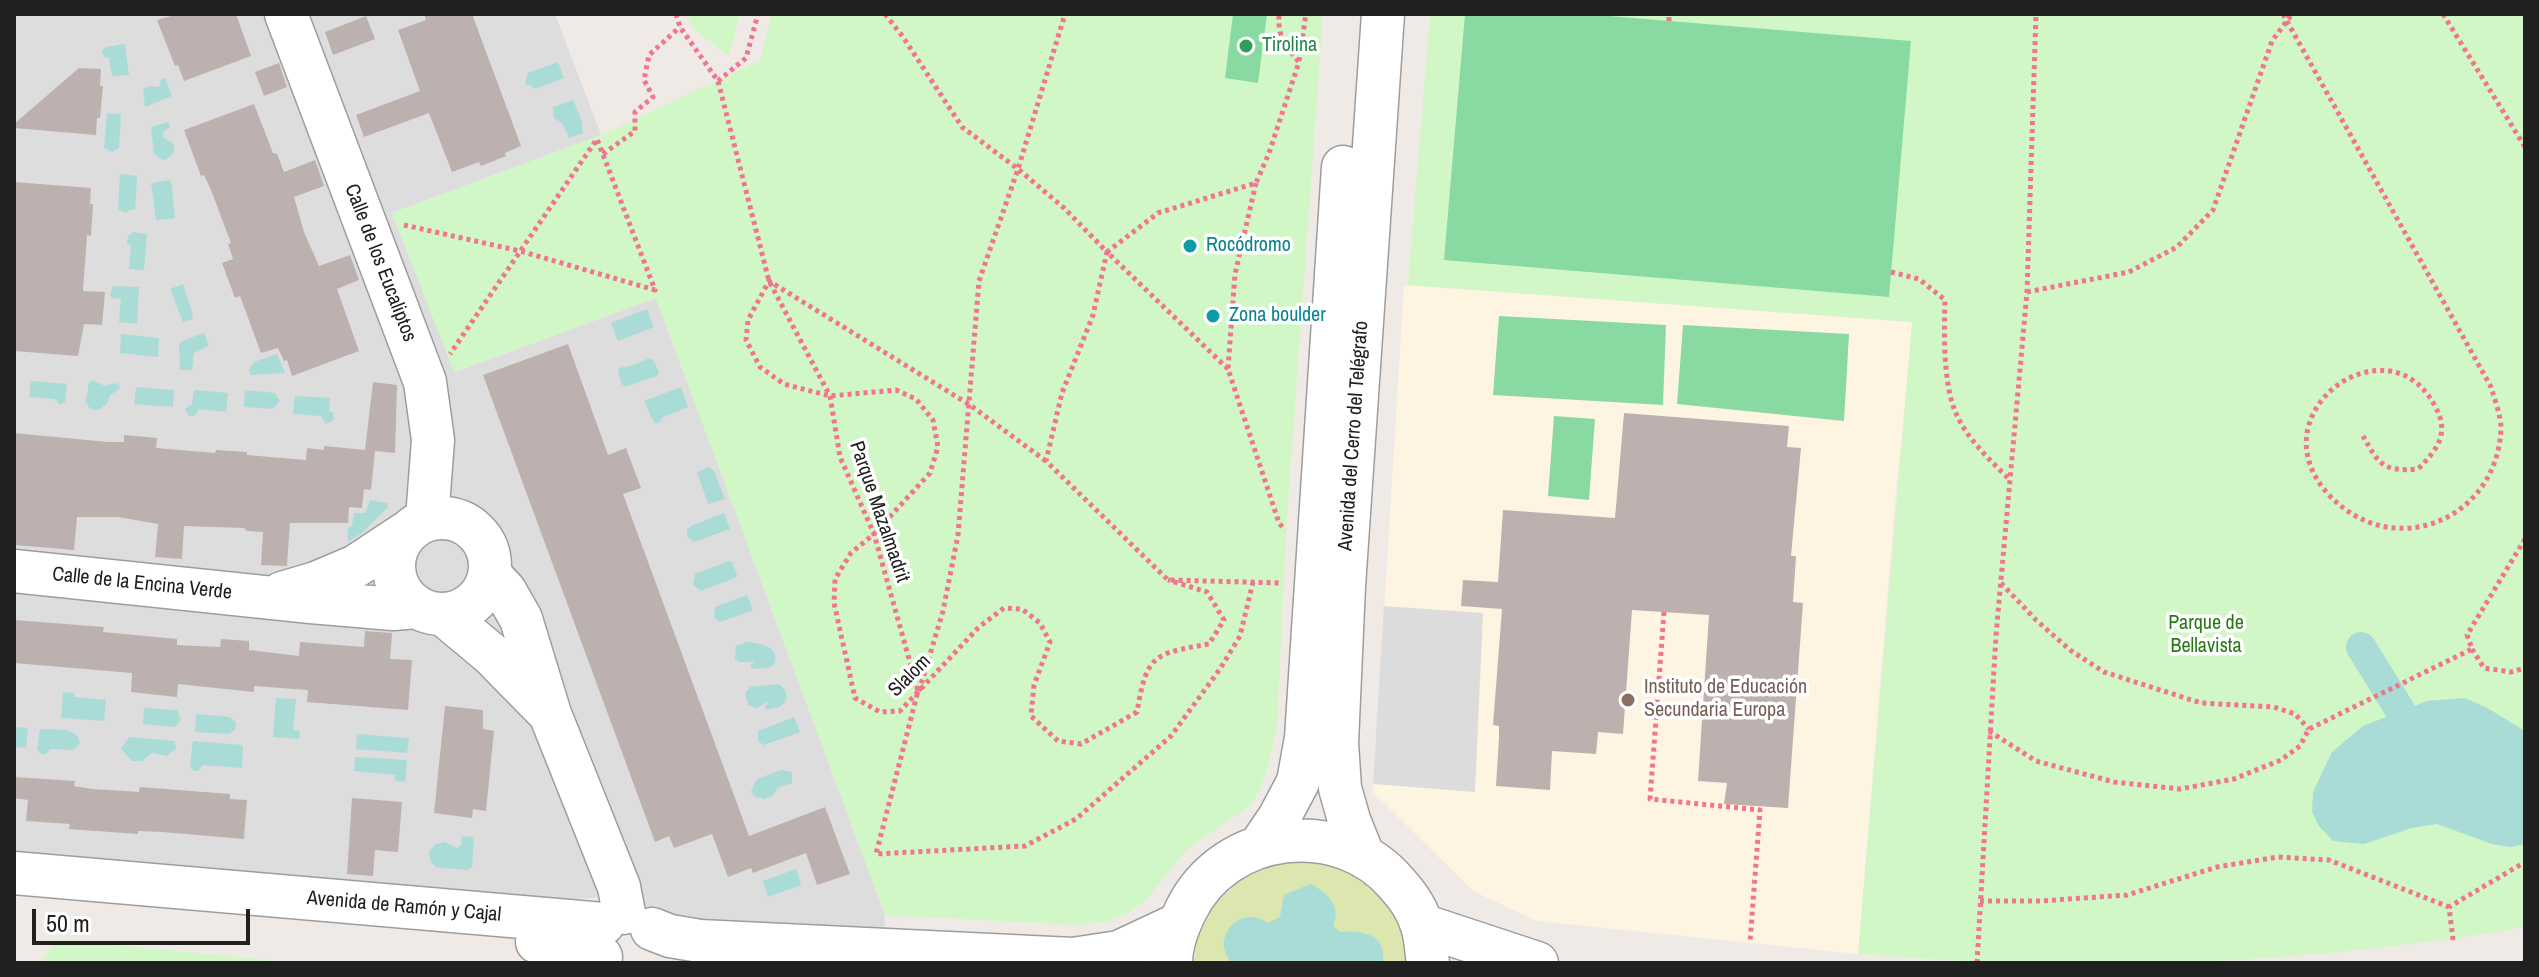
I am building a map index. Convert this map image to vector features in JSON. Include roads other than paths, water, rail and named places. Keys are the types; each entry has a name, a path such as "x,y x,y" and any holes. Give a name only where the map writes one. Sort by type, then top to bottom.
{"street":[{"name":"Calle de los Eucaliptos","path":"286,14 425,382 433,440 417,526"},
{"name":"Avenida del Cerro del Telégrafo","path":"1260,846 1298,782 1306,738 1353,14"},
{"name":"Avenida del Cerro del Telégrafo","path":"1363,855 1340,788 1337,743 1345,570 1383,14"},
{"path":"430,611 465,609 481,595 490,575 490,558 485,542 475,529 460,520 444,517 417,526 397,548 394,564 396,581 404,596 491,654 550,714"},
{"name":"Calle de la Encina Verde","path":"269,596 316,583 356,566 417,526"},
{"name":"Calle de la Encina Verde","path":"14,571 430,611"},
{"path":"490,575 505,591 521,619 550,714 619,887 626,945"},
{"path":"1175,944 1192,898 1210,876 1233,858 1260,846 1296,839 1330,843 1363,855 1389,874 1408,898 1425,944 1537,963"},
{"name":"Avenida de Ramón y Cajal","path":"14,873 626,945 669,959 740,963"},
{"name":"Avenida de Ramón y Cajal","path":"14,897 584,949 670,936 700,941 1073,959 1175,944"}],"water":[{"path":"125,44 129,75 112,76 109,58 104,57 102,51 106,47"},
{"path":"558,62 564,78 534,89 525,84 528,73"},
{"path":"165,78 172,96 145,107 143,89 159,87 161,79"},
{"path":"573,100 583,133 569,138 562,123 554,118 553,107"},
{"path":"107,113 121,114 119,148 112,152 104,148"},
{"path":"168,122 170,127 163,132 163,137 174,144 174,152 162,160 154,154 151,127"},
{"path":"120,174 137,176 135,210 126,213 118,209"},
{"path":"171,180 175,218 156,220 151,183"},
{"path":"132,232 147,234 144,270 129,269 131,245 127,244 128,235"},
{"path":"183,284 193,315 192,319 183,322 170,289"},
{"path":"113,286 139,287 137,324 119,322 121,299 110,295"},
{"path":"647,309 654,327 618,341 611,323"},
{"path":"204,333 209,346 194,353 192,370 180,370 179,345"},
{"path":"121,334 159,338 158,357 120,353"},
{"path":"277,354 285,373 251,375 249,370 254,362"},
{"path":"649,358 654,361 659,373 657,376 622,385 619,368"},
{"path":"92,380 105,386 115,383 120,386 110,395 107,404 98,410 90,409 85,400 88,384"},
{"path":"31,381 67,384 65,402 60,405 55,399 29,397"},
{"path":"136,387 174,390 173,407 134,404"},
{"path":"681,387 688,407 654,423 644,401"},
{"path":"194,390 228,393 226,412 198,409 195,416 189,416 185,409 192,404"},
{"path":"245,390 275,393 280,401 273,409 244,407"},
{"path":"295,396 330,398 329,411 333,413 334,420 326,424 321,416 293,414"},
{"path":"709,467 714,471 725,499 708,504 697,472"},
{"path":"370,500 387,503 388,507 362,533 348,542 348,528 352,526 354,513 365,513"},
{"path":"724,513 730,529 694,542 687,537 691,526"},
{"path":"729,561 737,575 735,578 701,591 693,585 695,574"},
{"path":"747,595 753,610 720,622 714,618 715,607"},
{"path":"747,642 771,649 776,656 774,665 752,669 750,665 755,662 735,659 736,646"},
{"path":"778,684 787,695 779,707 768,710 764,706 768,702 756,708 748,705 745,693 750,687"},
{"path":"63,692 74,693 74,697 106,700 104,721 61,718"},
{"path":"276,698 296,699 293,730 300,731 299,739 273,737"},
{"path":"2465,698 2525,731 2525,844 2511,847 2492,844 2437,824 2412,828 2364,844 2333,841 2319,826 2312,812 2313,792 2332,752 2363,726 2427,701"},
{"path":"144,708 177,710 181,720 175,727 143,724"},
{"path":"196,714 230,717 236,723 235,730 229,734 195,732"},
{"path":"794,717 800,732 764,745 758,741 758,731"},
{"path":"14,727 28,728 26,748 14,747"},
{"path":"40,729 70,731 80,743 74,750 50,749 46,754 41,754 37,749"},
{"path":"357,734 409,738 407,753 356,749"},
{"path":"129,737 174,741 176,748 167,756 152,753 142,761 132,761 121,749"},
{"path":"193,741 243,745 242,768 203,765 198,771 193,771 190,765"},
{"path":"355,757 407,760 405,782 395,781 395,775 354,771"},
{"path":"781,770 792,772 792,783 778,788 772,796 764,799 754,796 751,791 757,779"},
{"path":"462,836 474,837 472,867 467,870 436,867 431,862 429,853 434,845 444,842 457,848 461,845"},
{"path":"796,869 801,885 768,897 763,881"},
{"path":"1310,884 1332,901 1336,913 1333,926 1340,932 1364,933 1377,940 1383,953 1383,963 1232,963 1224,943 1231,926 1247,917 1268,923 1280,917 1284,895"}],"waterway":[{"path":"2361,647 2400,710"}],"place":[{"name":"Tirolina","path":"1246,46"},
{"name":"Rocódromo","path":"1190,246"},
{"name":"Zona boulder","path":"1213,316"},
{"name":"Instituto de Educación Secundaria Europa","path":"1628,700"}],"park label":[{"name":"Parque de Bellavista","path":"2206,636"}]}
